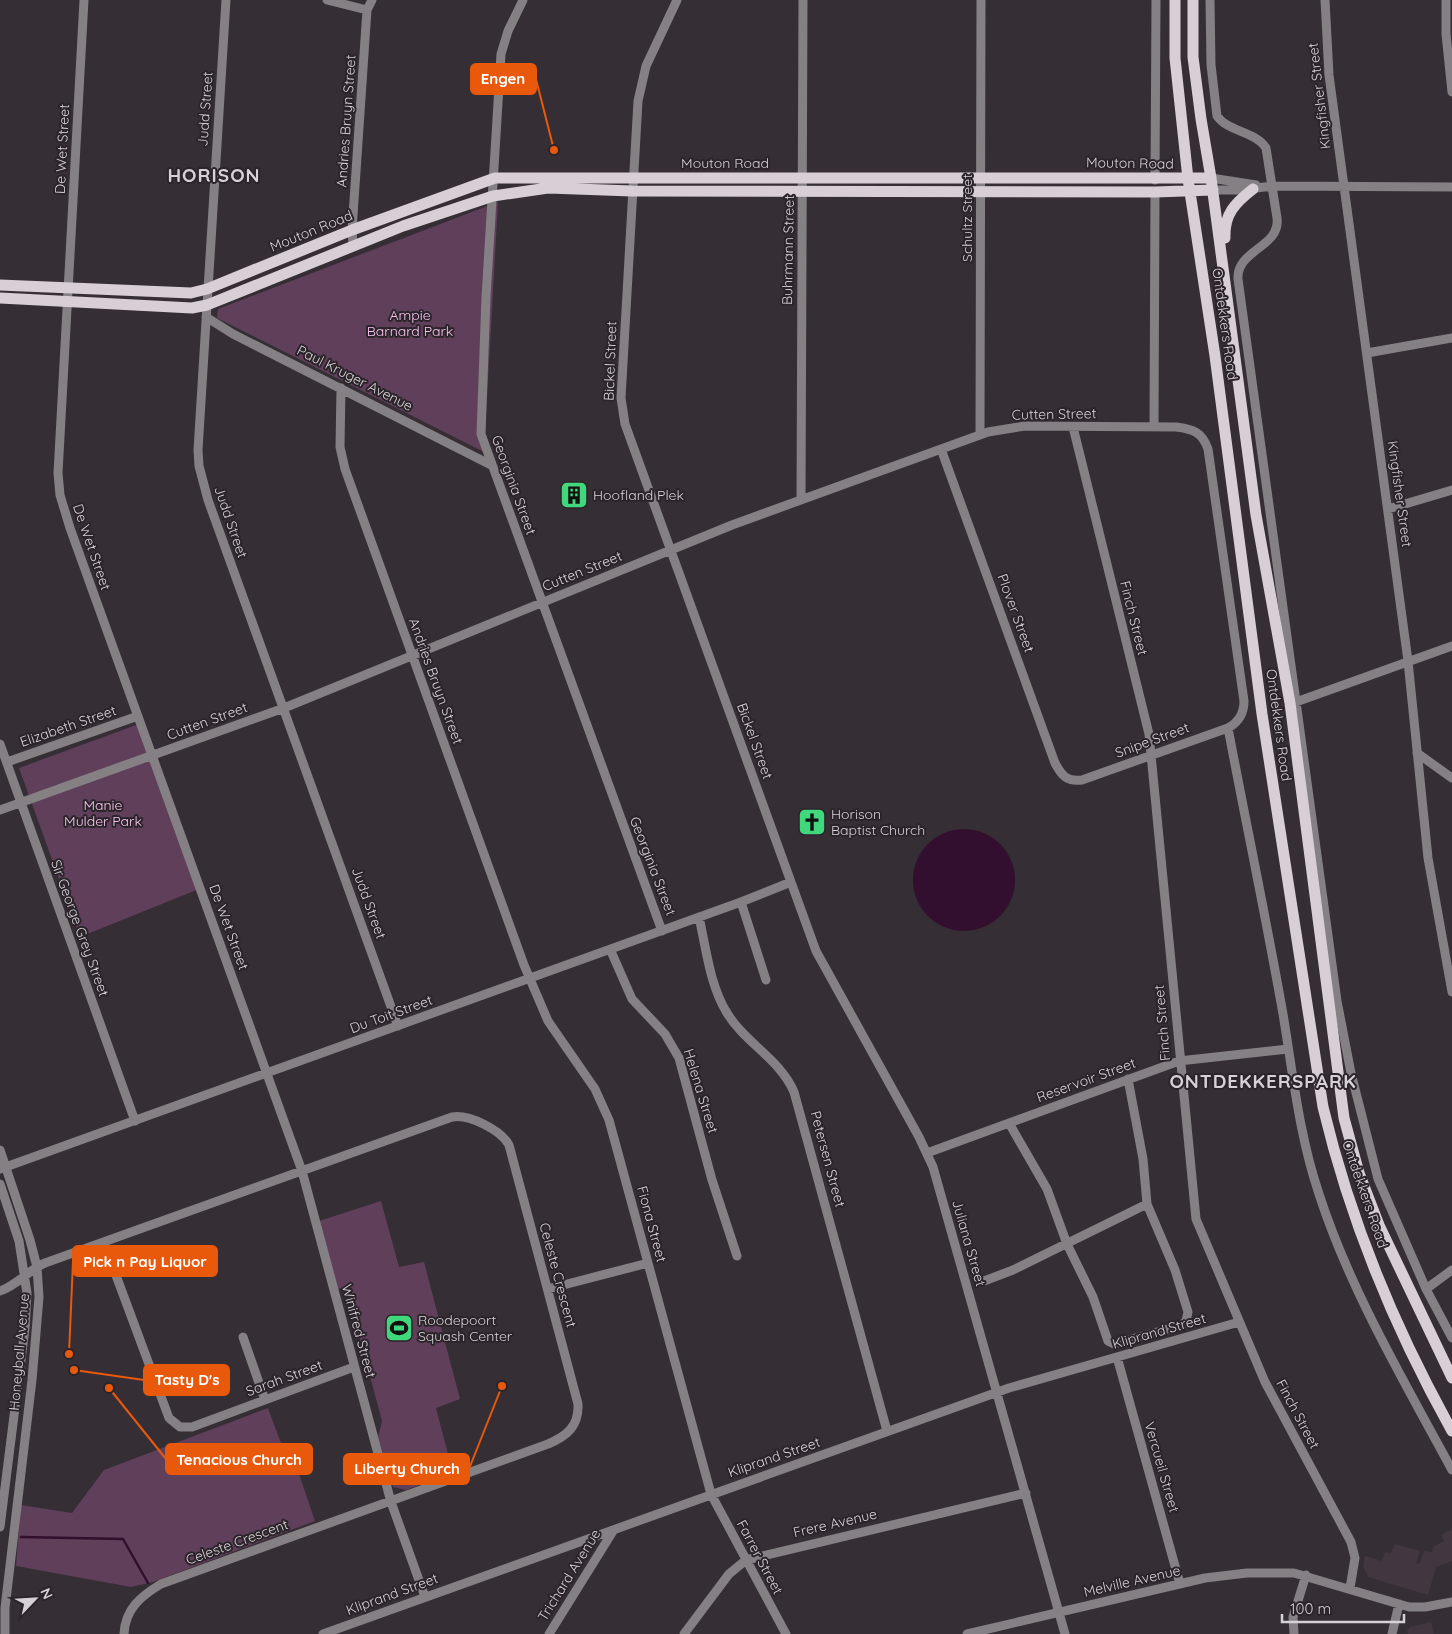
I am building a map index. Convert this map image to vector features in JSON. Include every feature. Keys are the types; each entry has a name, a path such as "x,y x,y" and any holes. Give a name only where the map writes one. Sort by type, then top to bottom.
{"main road":[{"name":"Ontdekkers Road","path":"1176,0 1175,58 1188,179 1215,356 1262,714 1323,1106 1337,1167 1358,1226 1418,1368 1452,1431"},
{"name":"Ontdekkers Road","path":"1193,0 1193,57 1212,184 1256,515 1290,703 1344,1118 1359,1173 1379,1224 1452,1378"},
{"name":"Mouton Road","path":"207,289 352,230 495,178 981,179 1082,177 1155,180 1188,179 1212,184"},
{"name":"Mouton Road","path":"207,305 353,245 493,196 548,188 632,191 1190,192 1212,184"},
{"path":"1225,282 1226,218 1234,205 1263,187"},
{"path":"0,285 180,294 207,289"},
{"path":"0,298 180,308 207,305"}],"street":[{"name":"De Wet Street","path":"84,0 58,473 60,495 70,528 267,1073"},
{"name":"Judd Street","path":"226,0 207,289 199,466 208,500 398,1026"},
{"path":"327,0 367,10"},
{"name":"Andries Bruyn Street","path":"353,245 352,230 367,10 372,0"},
{"name":"Georginia Street","path":"523,0 508,31 501,54 480,421 491,465 662,930"},
{"name":"Bickel Street","path":"677,0 641,81 632,178 622,406 625,424 791,882"},
{"name":"Buhrmann Street","path":"801,500 803,0"},
{"name":"Schultz Street","path":"980,435 981,0"},
{"path":"1155,180 1156,0"},
{"name":"Ontdekkers Road","path":"1210,0 1211,65 1217,116 1222,122 1264,145 1268,154 1263,187 1278,222 1277,230 1272,237 1242,263 1238,271 1238,279 1337,1001 1351,1073 1378,1179 1426,1289 1452,1338"},
{"name":"Kingfisher Street","path":"1325,0 1325,41 1343,188 1408,661 1428,858 1452,992"},
{"path":"1446,0 1446,34 1452,92"},
{"name":"Mouton Road","path":"1212,184 1263,187 1452,187"},
{"path":"1154,427 1155,192"},
{"name":"Paul Kruger Avenue","path":"206,317 233,334 491,465"},
{"path":"1367,354 1452,338"},
{"name":"Andries Bruyn Street","path":"341,388 339,423 342,460 530,978"},
{"name":"Cutten Street","path":"0,810 284,708 671,549 801,500 980,435 1025,426 1188,428 1199,434 1208,449 1244,700 1240,718"},
{"name":"Finch Street","path":"1073,427 1146,725 1151,755 1179,1061 1196,1219 1265,1382 1351,1542 1355,1558 1350,1588"},
{"name":"Plover Street","path":"941,449 1055,763 1061,773 1071,781"},
{"path":"1388,509 1452,490"},
{"path":"1296,702 1452,646"},
{"name":"Elizabeth Street","path":"6,762 138,716"},
{"name":"Snipe Street","path":"1071,781 1082,780 1228,728 1240,718"},
{"path":"1228,728 1310,1165 1331,1229 1376,1328 1452,1470"},
{"name":"Sir George Grey Street","path":"0,744 135,1121"},
{"path":"1417,754 1452,778"},
{"name":"Du Toit Street","path":"3,1168 741,902 791,882"},
{"name":"Juliana Street","path":"791,882 822,963 927,1153 942,1196 1066,1634"},
{"path":"741,902 766,980"},
{"name":"Petersen Street","path":"699,917 715,980 728,1014 786,1076 794,1092 887,1431"},
{"name":"Helena Street","path":"610,949 632,999 665,1034 677,1053 712,1180 737,1256"},
{"name":"Fiona Street","path":"530,978 553,1030 595,1090 605,1108 711,1494"},
{"name":"Reservoir Street","path":"927,1153 1179,1061 1288,1048"},
{"name":"Winifred Street","path":"267,1073 302,1171 391,1502 425,1597"},
{"path":"1009,1122 1047,1189 1067,1244 1093,1297 1108,1340 1114,1344 1182,1325 1186,1321 1188,1312 1175,1270 1147,1204 1143,1159 1128,1080"},
{"name":"Celeste Crescent","path":"0,1291 12,1287 37,1267 452,1117 469,1118 502,1136 509,1145 578,1404 577,1417 570,1432 548,1444 161,1584 145,1593 136,1602 128,1613 124,1634"},
{"name":"Honeyball Avenue","path":"0,1150 3,1168 37,1267 39,1310 6,1599 5,1634"},
{"name":"Honeyball Avenue","path":"0,1184 19,1241 27,1293 25,1328 0,1527"},
{"path":"984,1281 1013,1270 1147,1204"},
{"name":"Sarah Street","path":"104,1243 169,1418 180,1427 192,1427 354,1367"},
{"path":"548,1289 648,1263"},
{"path":"1426,1289 1452,1270"},
{"name":"Kliprand Street","path":"323,1634 997,1392 1239,1322"},
{"path":"243,1337 264,1400"},
{"name":"Vercueil Street","path":"1117,1357 1180,1584"},
{"name":"Frere Avenue","path":"684,1634 729,1574 746,1560 1026,1493"},
{"name":"Farrer Street","path":"711,1494 786,1634"},
{"name":"Trichard Avenue","path":"548,1634 613,1531"},
{"name":"Melville Avenue","path":"967,1634 1180,1584 1233,1574 1280,1573 1306,1576 1399,1604 1425,1608 1452,1602"},
{"path":"1294,1634 1293,1617 1306,1576"},
{"path":"1392,1634 1399,1604"}],"shaded area":[{"path":"964,829 984,833 1000,844 1011,860 1015,880 1011,900 1000,916 984,927 964,931 944,927 928,916 917,900 913,880 917,860 928,844 944,833"},
{"path":"1452,1529 1452,1561 1436,1567 1428,1595 1368,1577 1363,1566 1365,1556 1382,1561 1385,1552 1391,1553 1395,1544 1420,1551 1416,1563 1419,1564 1424,1551 1432,1552 1433,1547 1444,1541 1441,1535"},
{"path":"1431,1622 1434,1634 1408,1634 1407,1631 1410,1627"}],"green space":[{"name":"Ampie Barnard Park","path":"498,202 484,452 217,318 218,309"},
{"name":"Manie Mulder Park","path":"139,724 199,889 80,937 19,768"},
{"name":"Roodepoort Squash Center","path":"381,1201 399,1267 424,1262 460,1399 436,1408 453,1473 406,1490 393,1487 378,1437 382,1421 346,1287 337,1289 319,1221"},
{"path":"268,1408 292,1473 298,1471 315,1521 153,1582 131,1587 16,1566 21,1505 72,1513 104,1470"}],"waterway":[{"path":"21,1537 123,1539 148,1583"}],"place":[{"name":"Engen","path":"554,150"},
{"name":"Hoofland Plek","path":"574,495"},
{"name":"Horison Baptist Church","path":"812,822"},
{"name":"Roodepoort Squash Center","path":"399,1328"},
{"name":"Pick n Pay Liquor","path":"69,1354"},
{"name":"Tasty D's","path":"74,1370"},
{"name":"Liberty Church","path":"502,1386"},
{"name":"Tenacious Church","path":"109,1388"}],"district":[{"name":"HORISON","path":"214,175"},
{"name":"ONTDEKKERSPARK","path":"1263,1081"}]}
